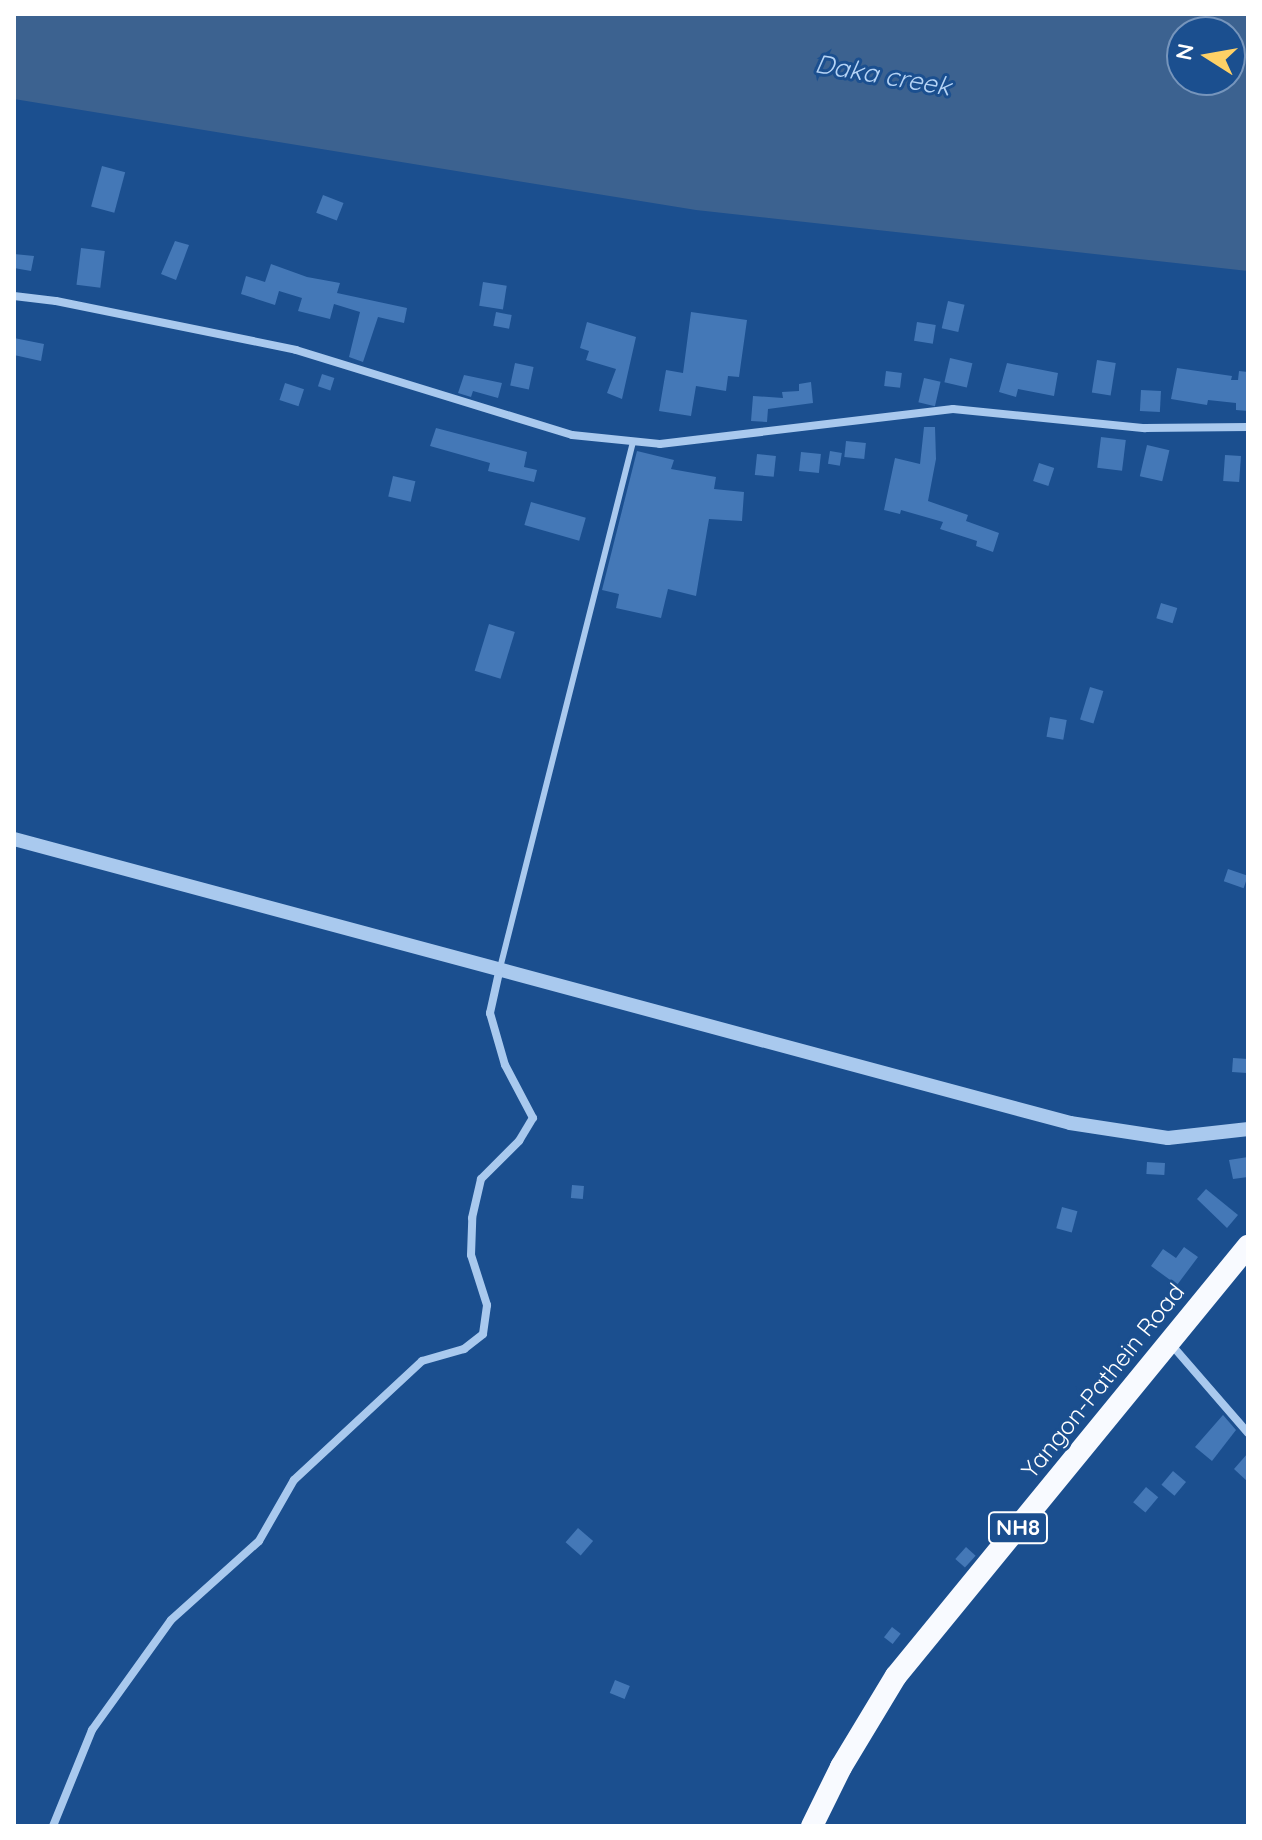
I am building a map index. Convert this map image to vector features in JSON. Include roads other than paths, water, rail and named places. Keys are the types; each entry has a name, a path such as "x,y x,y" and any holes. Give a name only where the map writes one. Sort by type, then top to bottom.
{"highway":[{"name":"Yangon-Pathein Road","path":"812,1826 841,1767 896,1676 1248,1246"}],"street":[{"path":"14,296 56,301 296,350 572,435 633,442 660,444 953,409 1145,428 1248,427"},
{"path":"14,839 1070,1123 1168,1138 1248,1129"},
{"path":"53,1826 92,1730 171,1620 259,1541 294,1480 422,1361 464,1349 483,1334 487,1305 471,1255 475,1205 481,1179 519,1141 533,1118 505,1065 490,1013 500,968"},
{"path":"1168,1340 1248,1433"}],"lane":[{"path":"500,968 633,442"}],"water":[{"name":"Daka creek","path":"14,14 1248,14 1248,271 696,210 14,99"}]}
